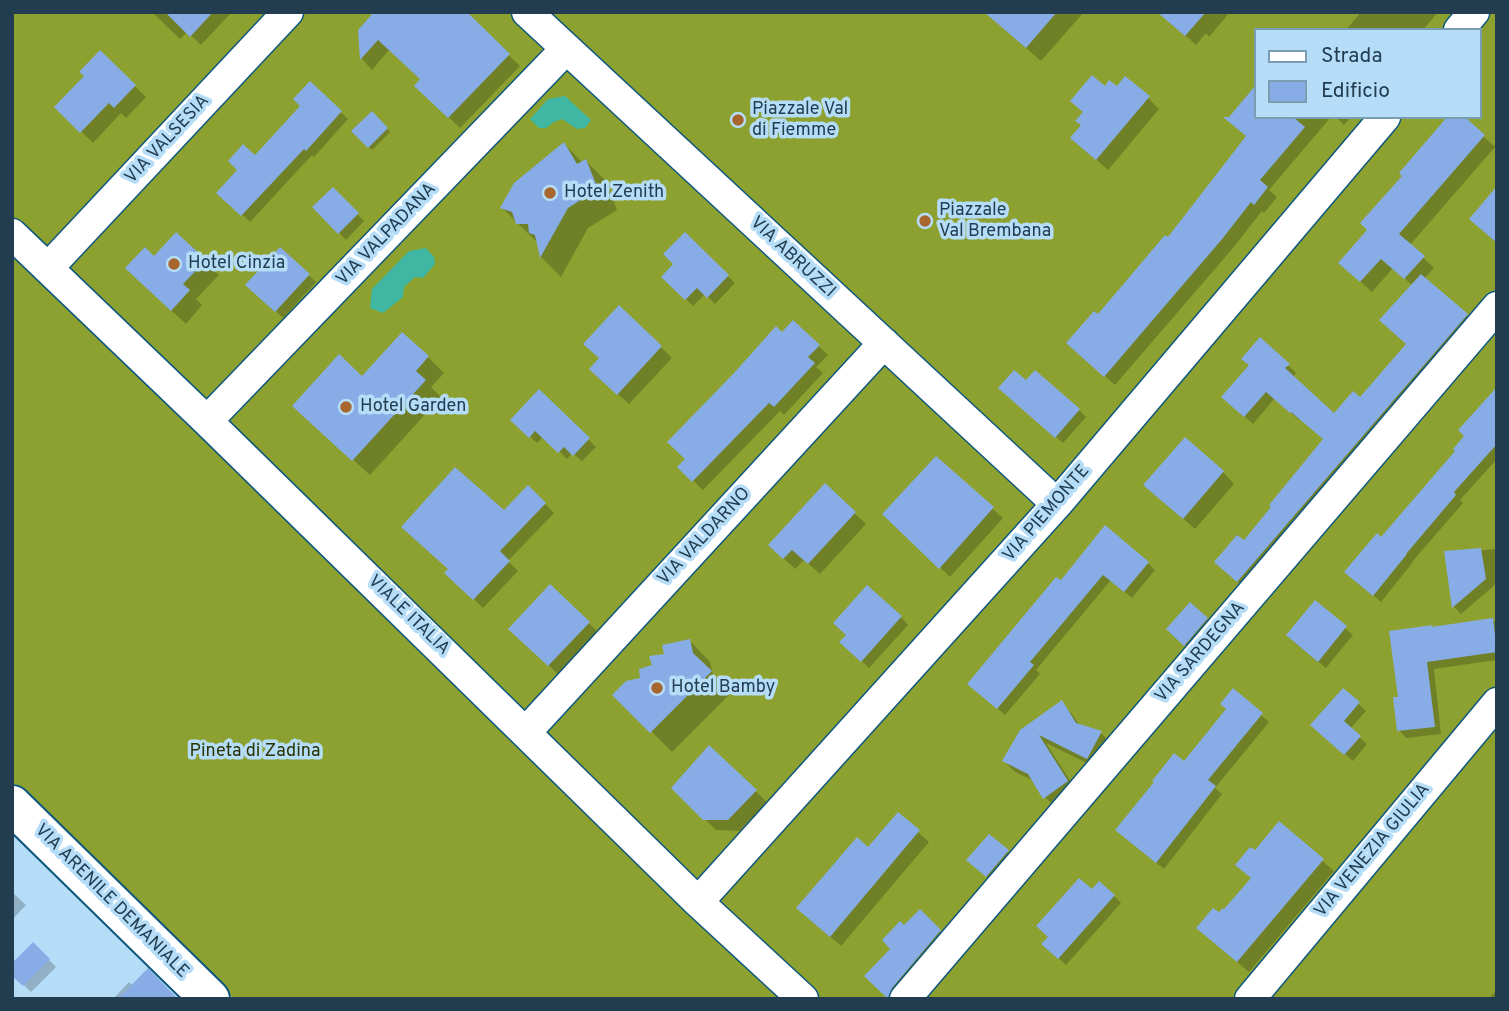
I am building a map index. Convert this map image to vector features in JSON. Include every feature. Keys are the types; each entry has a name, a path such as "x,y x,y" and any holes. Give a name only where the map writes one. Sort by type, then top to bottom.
{"street":[{"name":"VIA VALSESIA","path":"48,268 288,12"},
{"name":"VIA ABRUZZI","path":"527,12 1057,504"},
{"path":"1461,28 1474,12"},
{"name":"VIA VALPADANA","path":"207,421 566,49"},
{"name":"VIA PIEMONTE","path":"698,902 1057,504 1383,119"},
{"name":"VIALE ITALIA","path":"12,234 698,902 803,999"},
{"name":"VIA SARDEGNA","path":"905,999 1497,307"},
{"name":"VIA VALDARNO","path":"526,732 884,343"},
{"name":"VIA VENEZIA GIULIA","path":"1250,999 1497,703"},
{"name":"VIA ARENILE DEMANIALE","path":"12,804 210,999"}],"green space":[{"name":"Pineta di Zadina","path":"12,12 1497,12 1497,999 234,999 12,782"}],"shaded area":[{"path":"565,96 591,120 585,128 577,129 562,119 546,128 539,128 530,119 548,99"},
{"path":"426,248 434,257 435,264 423,278 415,277 404,287 403,297 383,313 370,308 372,289 409,251"}],"building":[{"path":"165,12 213,12 190,37"},
{"path":"374,12 467,12 510,54 448,118 414,86 420,79 378,40 360,60 358,30"},
{"path":"984,12 1057,12 1026,48"},
{"path":"1157,12 1206,12 1185,36"},
{"path":"100,50 136,85 114,108 109,103 80,133 54,107 84,76 79,72"},
{"path":"1092,75 1105,86 1109,80 1117,86 1125,76 1150,96 1096,160 1070,138 1081,125 1075,121 1083,112 1070,101"},
{"path":"310,81 342,111 241,216 216,193 237,170 228,161 243,144 255,155 300,106 293,99"},
{"path":"1254,87 1254,119 1295,119 1305,127 1260,180 1268,187 1254,205 1251,202 1104,377 1066,343 1094,311 1098,314 1165,235 1168,237 1246,136 1223,117 1229,117"},
{"path":"372,111 388,128 368,148 351,131"},
{"path":"1445,119 1467,119 1485,135 1399,234 1425,256 1404,279 1381,259 1360,282 1338,263 1367,230 1360,223 1402,176 1399,173"},
{"name":"Hotel Zenith","path":"564,142 577,164 586,159 598,189 568,208 540,258 535,235 529,233 528,224 516,224 512,212 500,208 514,183"},
{"path":"1497,186 1497,243 1469,219"},
{"path":"333,187 359,213 338,234 312,207"},
{"name":"Hotel Cinzia","path":"176,232 206,260 183,284 190,290 171,311 125,268 145,247 154,256"},
{"path":"685,232 729,275 707,298 697,288 685,300 661,277 673,264 663,254"},
{"path":"280,247 310,274 275,312 245,285"},
{"path":"1421,274 1468,314 1237,582 1214,562 1237,535 1244,540 1323,439 1266,392 1244,417 1221,397 1249,365 1241,359 1260,337 1290,364 1285,368 1334,413 1353,391 1360,397 1406,344 1379,320"},
{"path":"619,305 662,346 617,395 589,369 599,358 583,344"},
{"path":"793,320 820,345 808,357 815,363 774,407 769,403 692,482 677,467 685,459 667,442 776,326 782,332"},
{"name":"Hotel Garden","path":"402,332 429,356 416,371 426,380 352,461 292,406 339,354 362,376"},
{"path":"1014,370 1026,380 1035,370 1080,409 1055,438 998,388"},
{"path":"1497,387 1497,444 1454,492 1456,495 1373,596 1344,572 1377,533 1381,537 1455,451 1453,449 1464,436 1458,430"},
{"path":"539,389 590,438 573,456 564,447 558,453 535,431 529,438 510,420"},
{"path":"1185,437 1224,471 1183,519 1143,485"},
{"path":"936,456 994,507 939,569 882,514"},
{"path":"455,467 504,510 528,485 546,503 500,551 510,561 473,600 444,573 448,569 401,527"},
{"path":"825,483 856,512 808,564 792,550 783,559 768,545"},
{"path":"1105,525 1149,562 1124,592 1103,575 1030,662 1034,665 997,709 967,684 1056,577 1061,580"},
{"path":"1481,548 1486,579 1452,608 1444,551"},
{"path":"550,584 590,622 548,666 508,629"},
{"path":"867,585 902,616 861,662 839,642 846,635 833,623"},
{"path":"1315,600 1347,626 1318,662 1286,635"},
{"path":"1190,602 1208,618 1184,646 1166,629"},
{"path":"1493,618 1497,652 1427,662 1435,727 1397,731 1393,697 1398,697 1389,631"},
{"name":"Hotel Bamby","path":"690,639 693,653 712,671 650,733 612,695 626,681 640,678 639,669 652,665 649,656 664,654 662,645"},
{"path":"1233,688 1263,713 1208,780 1216,786 1156,863 1115,830 1174,753 1184,761 1226,709 1220,704"},
{"path":"1343,688 1360,702 1344,721 1361,736 1344,755 1310,725"},
{"path":"1062,700 1076,723 1102,731 1087,759 1039,735 1068,781 1043,799 1028,774 1002,761 1020,730"},
{"path":"709,745 757,790 728,820 703,820 671,788"},
{"path":"898,812 920,830 830,937 796,908 857,837 868,847"},
{"path":"1279,821 1324,859 1237,962 1196,928 1213,908 1219,912 1224,909 1251,878 1235,865 1250,847 1255,850"},
{"path":"989,834 1009,850 986,877 966,860"},
{"path":"1079,878 1092,889 1099,881 1115,895 1058,959 1041,944 1048,937 1036,926"},
{"path":"920,909 941,930 892,988 888,999 864,976 890,949 882,940 900,921 904,925"},
{"path":"33,942 50,959 23,986 12,976 12,963"},
{"path":"148,968 178,999 118,999"}],"place":[{"name":"Piazzale Val di Fiemme","path":"738,120"},
{"name":"Hotel Zenith","path":"550,193"},
{"name":"Piazzale Val Brembana","path":"925,221"},
{"name":"Hotel Cinzia","path":"174,264"},
{"name":"Hotel Garden","path":"346,407"},
{"name":"Hotel Bamby","path":"657,688"}]}
